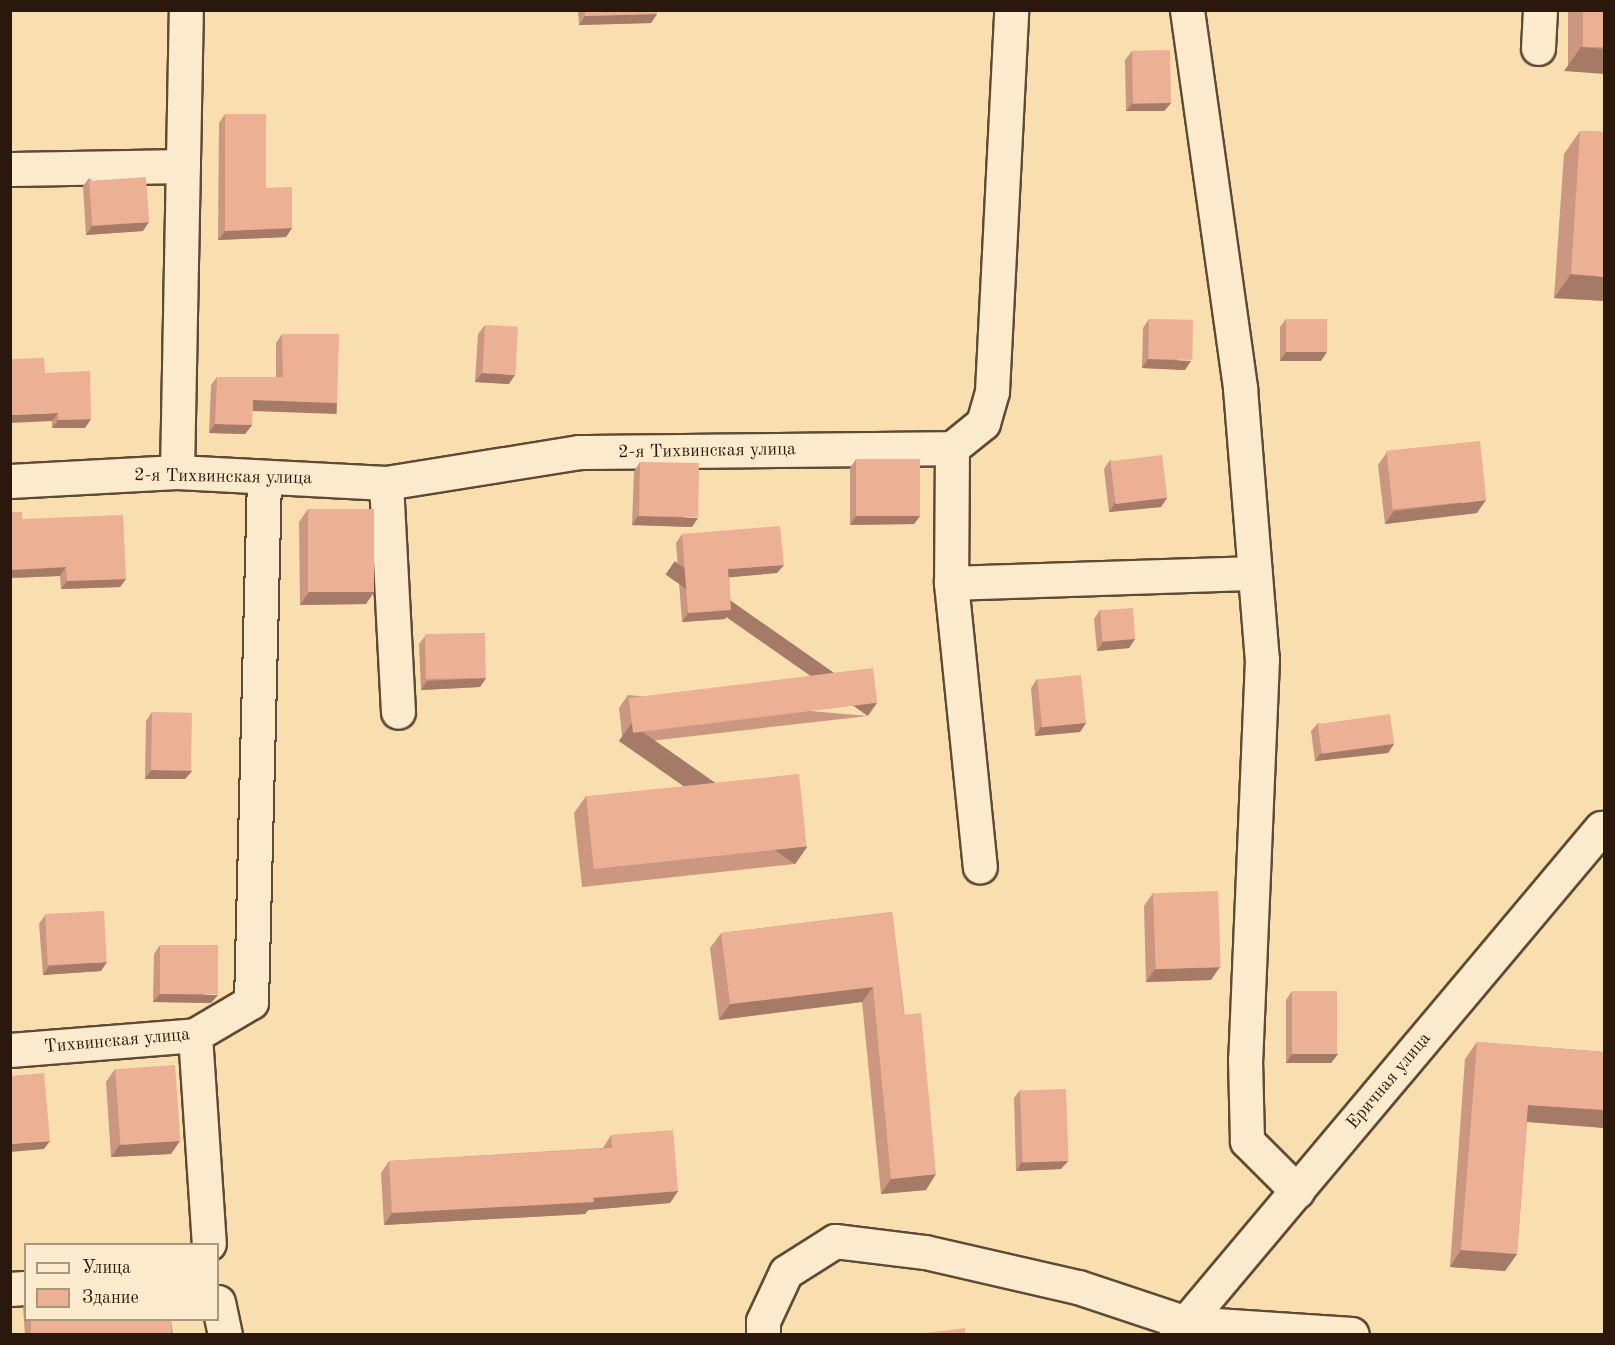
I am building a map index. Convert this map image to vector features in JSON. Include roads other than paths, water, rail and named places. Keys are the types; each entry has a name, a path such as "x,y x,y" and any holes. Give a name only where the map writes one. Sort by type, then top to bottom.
{"street":[{"path":"177,472 186,10"},
{"path":"980,867 951,583 952,448 983,423 992,391 1011,10"},
{"path":"1187,10 1240,388 1262,659 1245,1059 1247,1141 1297,1191"},
{"path":"1538,48 1540,10"},
{"path":"10,169 183,166"},
{"name":"2-я Тихвинская улица","path":"10,481 177,472 386,483 579,452 952,448"},
{"name":"Тихвинская улица","path":"10,1050 195,1035 250,1002 264,477"},
{"path":"386,483 398,712"},
{"path":"951,583 1255,573"},
{"name":"Еричная улица","path":"1181,1329 1601,828"},
{"path":"195,1035 209,1243"},
{"path":"763,1335 763,1321 786,1272 835,1241 925,1252 1067,1284 1181,1329 1352,1335"},
{"path":"219,1307 225,1335"}]}
